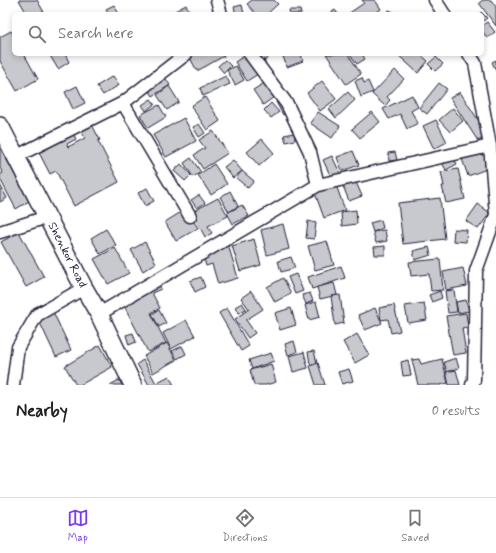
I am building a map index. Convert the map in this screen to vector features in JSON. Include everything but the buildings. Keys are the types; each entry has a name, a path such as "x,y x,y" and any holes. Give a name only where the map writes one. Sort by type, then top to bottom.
{"main road":[{"name":"Shenkor Road","path":"0,126 99,314 133,385"}],"street":[{"path":"217,0 220,12"},
{"path":"435,0 443,12"},
{"path":"15,157 123,103 183,56"},
{"path":"252,56 288,104 310,152 318,185"},
{"path":"470,56 475,63 490,146 496,215 476,271 474,380 472,385"},
{"path":"123,103 190,216"},
{"path":"99,314 318,185 490,146"},
{"path":"0,232 47,217"},
{"path":"12,385 18,347 38,315 84,288"}]}
